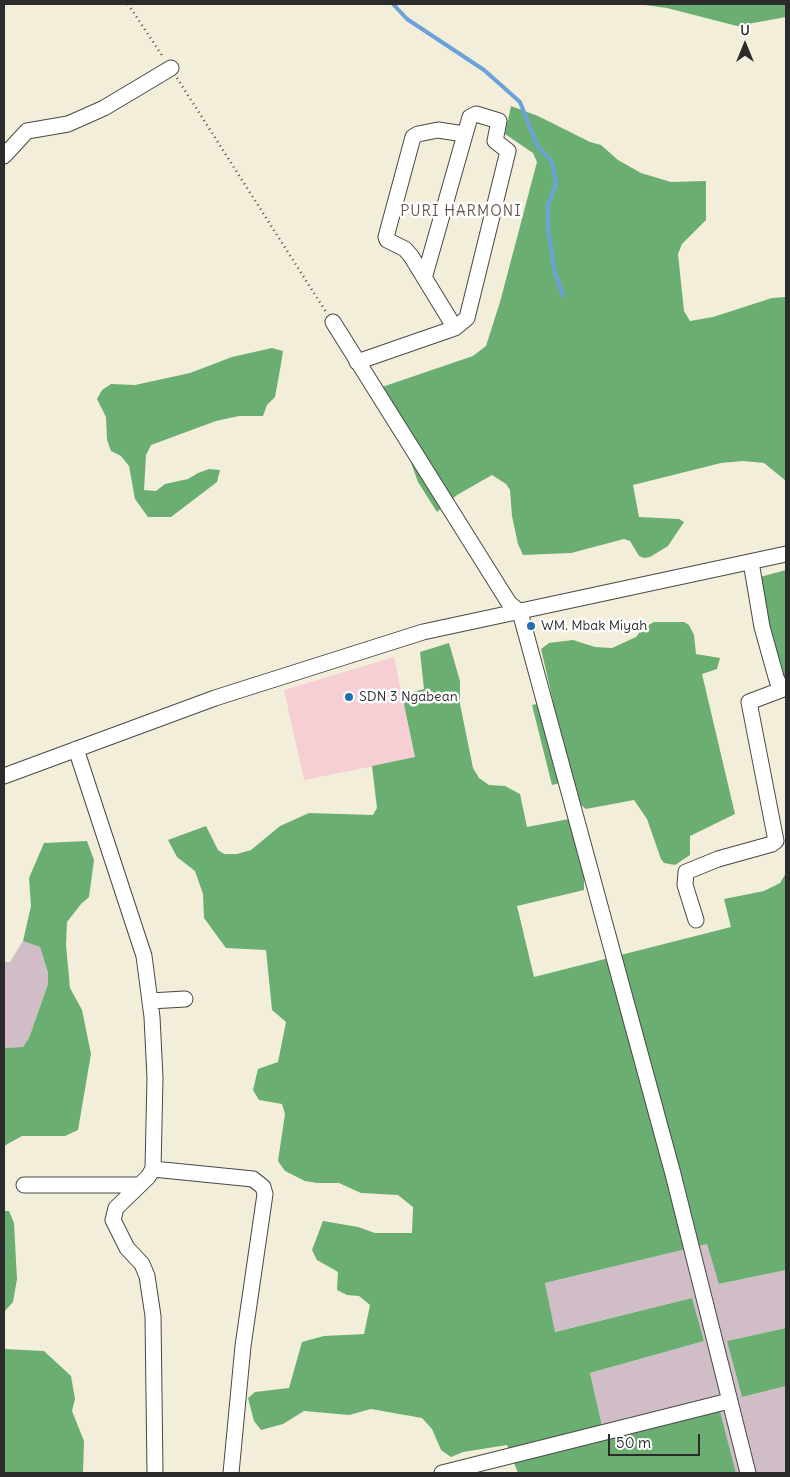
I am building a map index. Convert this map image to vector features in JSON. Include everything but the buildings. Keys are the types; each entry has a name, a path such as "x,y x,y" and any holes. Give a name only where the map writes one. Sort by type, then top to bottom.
{"street":[{"path":"4,156 27,131 68,124 95,112 171,68"},
{"path":"357,362 455,328 466,318 508,151 495,141 499,121 473,115 470,117 425,274"},
{"path":"455,328 425,274 408,252 391,243 386,237 412,142 418,134 438,130 464,134"},
{"path":"333,322 510,603 520,612 673,1174 748,1473"},
{"path":"4,776 215,698 423,632 786,554"},
{"path":"751,562 762,627 778,683 786,688"},
{"path":"696,920 685,885 686,872 718,859 772,844 776,841 749,702 786,688"},
{"path":"76,749 144,956 150,1001 155,1078 153,1169 140,1185 116,1208 113,1220 128,1248 142,1264 147,1276 153,1316 156,1473"},
{"path":"150,1001 185,999"},
{"path":"153,1169 252,1179 263,1187 265,1194 243,1346 231,1473"},
{"path":"24,1185 140,1185"},
{"path":"442,1473 729,1401"}],"path":[{"path":"128,4 234,163 333,322"}],"shaded area":[{"path":"394,657 415,758 304,780 284,690"},
{"path":"23,941 40,947 48,974 48,984 29,1038 23,1047 4,1048 4,962 10,962"},
{"path":"707,1244 720,1284 786,1270 786,1328 727,1341 742,1397 786,1386 786,1473 736,1473 720,1411 605,1439 590,1373 704,1341 692,1298 554,1332 545,1283"}],"green space":[{"path":"638,4 786,4 786,17 737,26 667,8"},
{"path":"511,106 538,116 590,142 601,145 618,160 641,173 671,182 706,181 706,220 682,244 678,254 684,311 690,321 713,317 772,298 786,297 786,481 764,463 743,461 721,463 633,485 639,517 679,519 684,522 668,546 650,557 644,558 639,556 630,541 624,539 571,553 523,555 518,544 512,516 510,490 506,484 492,475 457,495 437,512 418,482 410,460 379,407 382,387 473,356 486,346 500,302 537,162 533,153 505,134"},
{"path":"272,348 283,351 275,397 267,405 263,416 239,416 216,421 151,445 146,455 144,490 156,491 165,484 188,479 209,469 220,470 217,482 171,517 148,517 135,499 129,466 121,456 111,451 107,440 106,417 97,399 102,390 111,384 135,385 190,373 232,357"},
{"path":"786,570 786,681 783,678 771,639 760,577"},
{"path":"654,622 684,622 689,625 694,635 696,654 720,658 717,669 702,674 735,814 690,836 690,855 675,865 664,863 661,859 647,819 634,800 586,809 581,805 572,780 552,785 532,705 553,701 541,649 549,643 573,640 595,647 612,648 636,637 643,628"},
{"path":"449,643 460,681 460,704 473,768 479,778 489,785 505,786 520,794 527,827 569,819 584,877 584,890 517,906 534,977 731,927 724,899 764,891 780,883 786,873 786,1270 719,1284 707,1244 545,1283 555,1332 692,1298 704,1341 590,1373 605,1439 720,1411 736,1473 518,1473 507,1445 463,1452 451,1457 441,1450 432,1429 422,1418 371,1409 349,1415 304,1411 283,1424 261,1430 254,1421 248,1398 255,1392 289,1388 302,1342 324,1336 364,1334 370,1305 359,1296 347,1295 337,1290 338,1272 317,1260 312,1250 323,1221 358,1227 375,1233 412,1233 413,1207 398,1195 361,1193 339,1183 305,1181 285,1171 278,1161 285,1114 282,1104 259,1100 253,1090 258,1069 278,1062 286,1022 272,1010 266,950 226,948 204,918 203,894 195,871 177,857 168,840 206,826 218,850 224,854 237,854 251,850 280,826 309,813 373,815 377,808 372,766 415,757 402,695 424,689 420,652"},
{"path":"87,841 94,860 89,897 67,922 66,945 70,988 82,1010 91,1054 78,1130 65,1136 22,1136 4,1146 4,1048 23,1047 29,1038 48,984 48,973 40,947 23,941 31,906 29,878 44,843"},
{"path":"4,1211 9,1211 14,1223 17,1279 13,1302 4,1312"},
{"path":"786,1328 786,1386 742,1397 727,1341"},
{"path":"4,1349 44,1351 71,1376 75,1399 72,1411 84,1441 83,1473 4,1473"}],"waterway":[{"path":"393,4 407,19 484,70 520,102 537,145 552,162 556,184 548,205 548,228 555,273 563,295"}],"place":[{"name":"WM. Mbak Miyah","path":"531,626"},
{"name":"SDN 3 Ngabean","path":"349,697"}],"district":[{"name":"PURI HARMONI","path":"461,212"}]}
